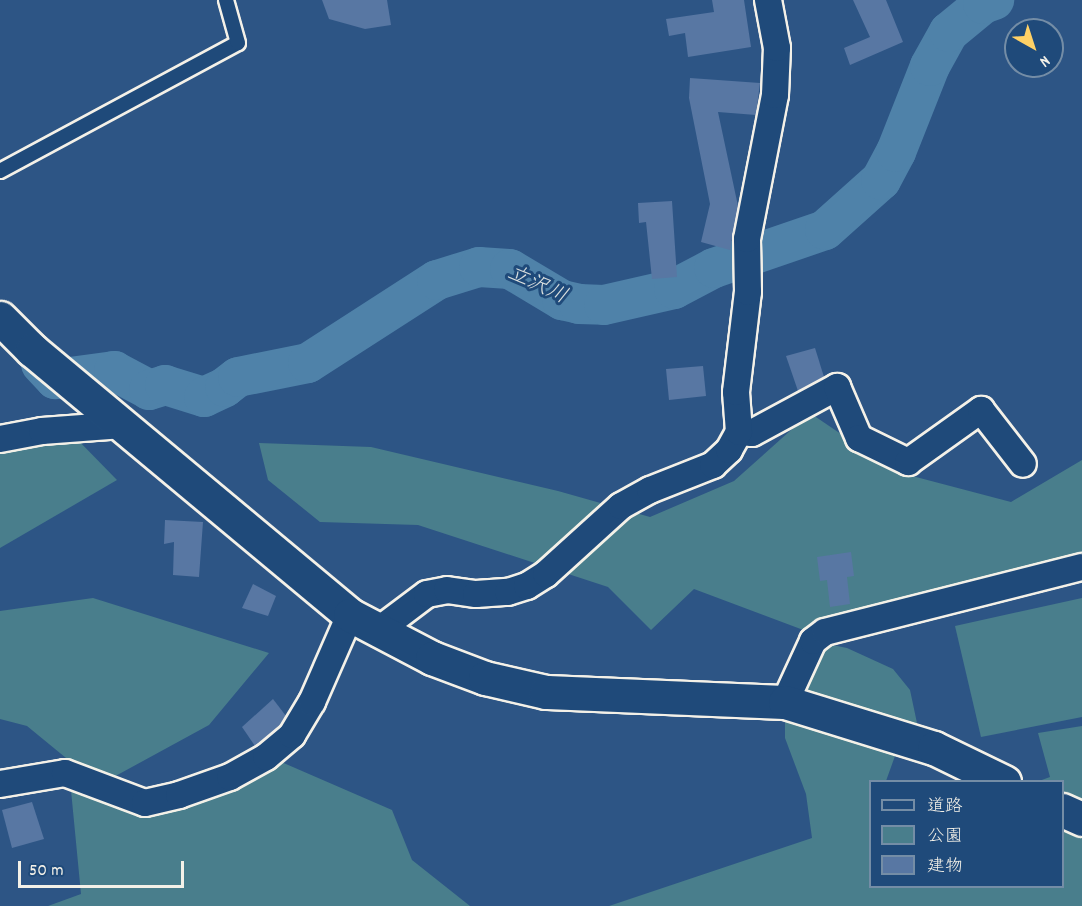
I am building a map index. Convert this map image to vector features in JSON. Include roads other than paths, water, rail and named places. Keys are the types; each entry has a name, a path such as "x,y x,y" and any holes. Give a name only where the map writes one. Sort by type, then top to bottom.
{"street":[{"path":"379,630 427,594 447,590 476,594 498,593 527,586 546,574 621,506 650,490 713,465 729,450 739,432 736,392 748,292 747,239 775,95 777,48 768,0"},
{"path":"0,318 32,350 350,615 432,658 485,678 546,692 785,702 934,748 1000,780"},
{"path":"739,432 752,433 837,387 859,438 908,462 981,410 1023,464"},
{"path":"0,439 42,431 123,425"},
{"path":"785,702 813,641 825,632 1082,567"},
{"path":"0,784 65,773 145,803 179,795 230,777 266,757 292,735 312,702 350,615"},
{"path":"1064,811 1082,819"}],"lane":[{"path":"0,171 238,43 226,0"}],"waterway":[{"name":"立沢川","path":"41,364 55,379 114,371 149,390 165,385 204,397 225,387 238,377 308,363 437,280 479,267 510,269 562,300 579,304 604,305 674,289 714,268 825,230 881,180 896,152 930,66 949,32 983,4 994,0"}]}
